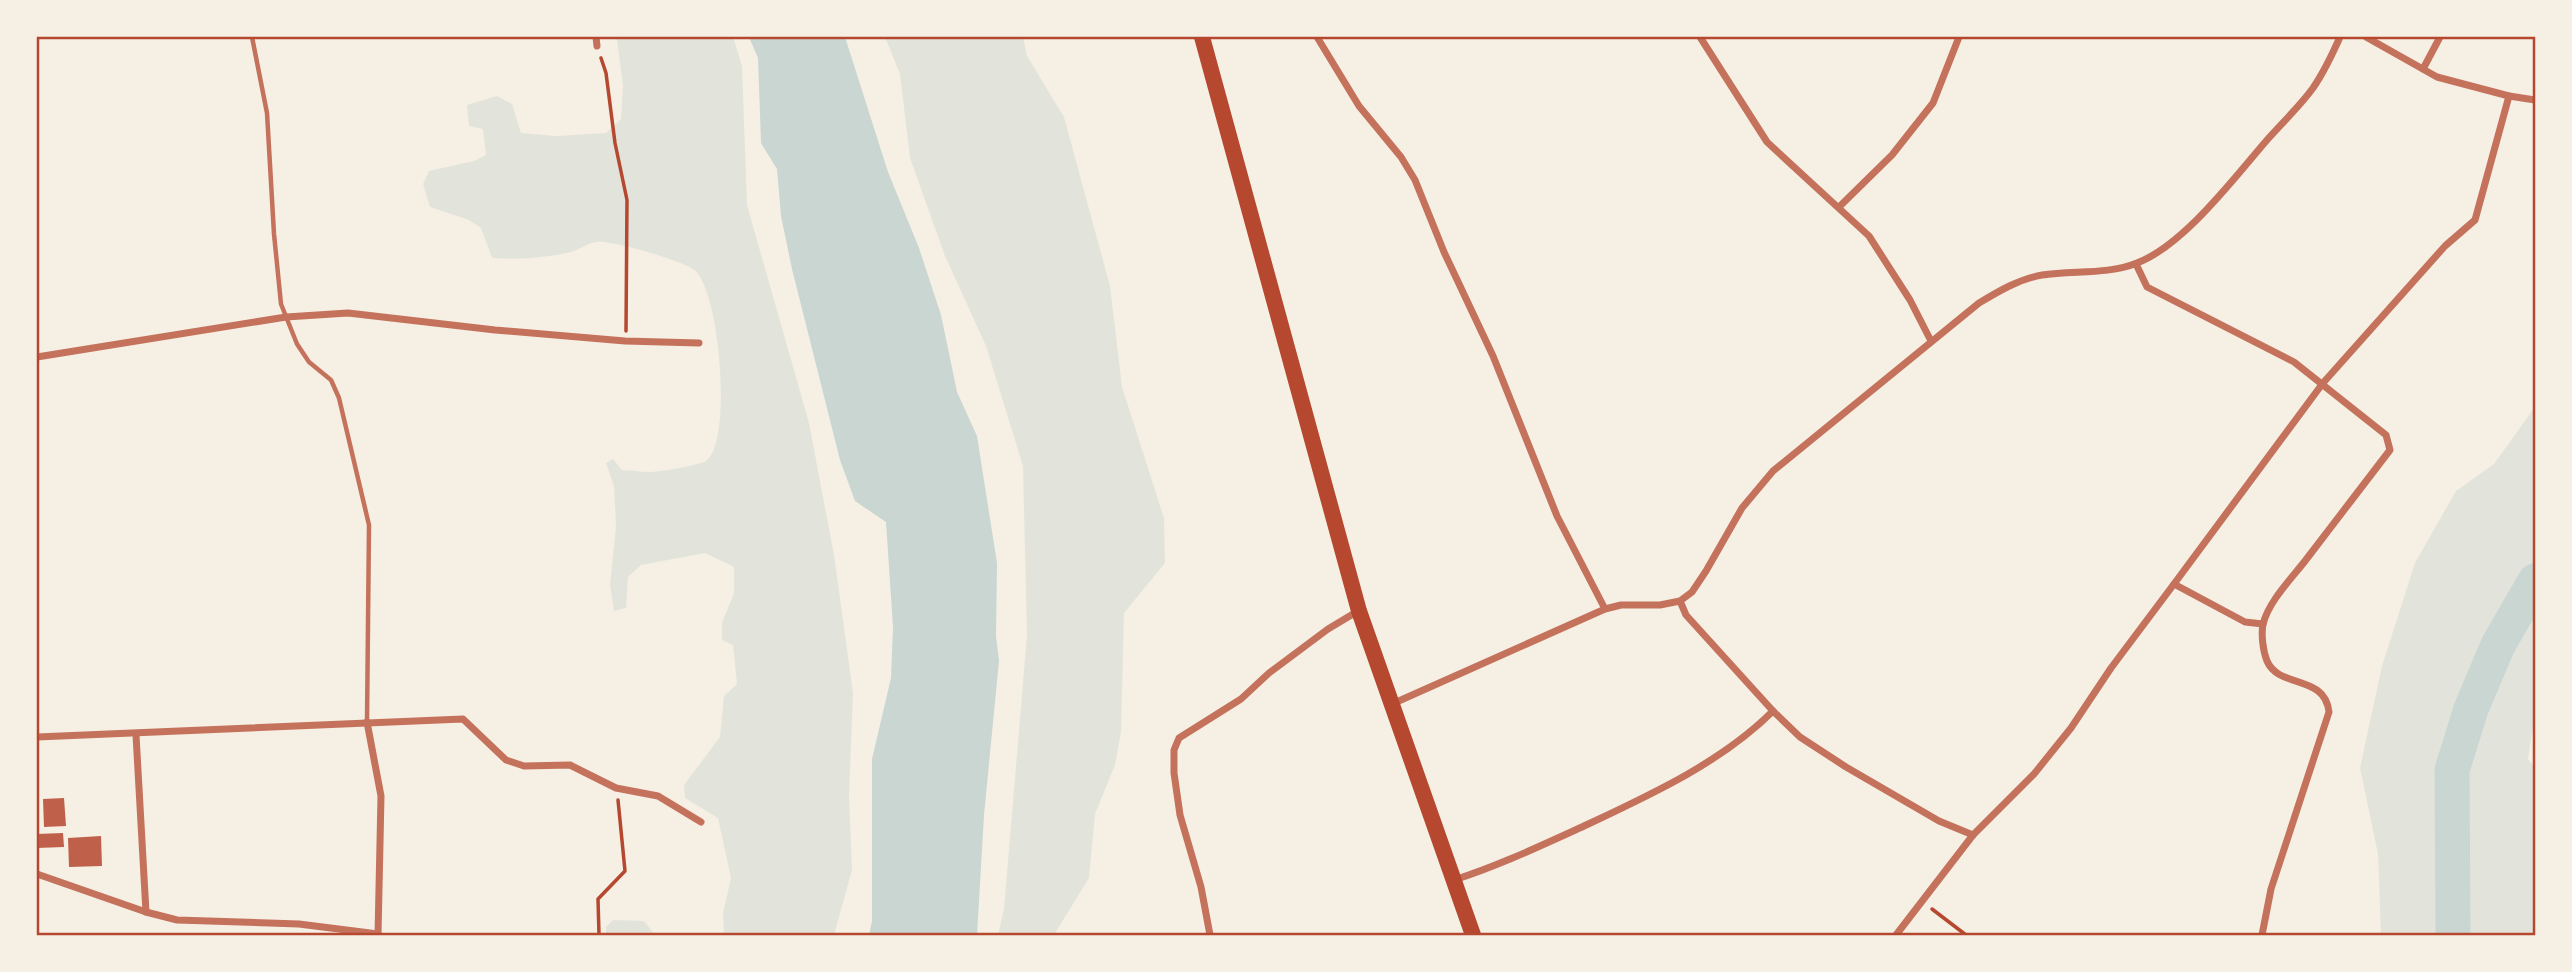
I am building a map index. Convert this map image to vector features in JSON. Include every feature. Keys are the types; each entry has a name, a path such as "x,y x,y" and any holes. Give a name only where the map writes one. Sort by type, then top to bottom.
{"main road":[{"path":"1202,37 1359,611 1473,935"}],"street":[{"path":"1317,37 1359,106 1401,157 1415,180 1444,251 1493,356 1557,516 1605,609"},
{"path":"1700,37 1767,142 1869,236 1910,300 1930,341"},
{"path":"1839,207 1892,155 1933,103 1959,37"},
{"path":"1392,704 1605,609 1621,605 1680,601 1692,592 1742,508 1773,471 1979,303 2008,286 2041,275 2136,264 2157,253 2177,237 2214,200 2312,90 2329,63 2340,37"},
{"path":"2366,37 2437,77 2535,100"},
{"path":"2423,69 2440,37"},
{"path":"1896,935 1973,835 2034,775 2071,728 2110,668 2323,383 2445,246 2475,220 2509,96"},
{"path":"2136,264 2147,287 2294,362 2323,383 2386,435 2390,450 2282,591 2263,624 2262,642 2267,662 2276,673 2318,690 2328,701 2329,712 2271,889 2262,935"},
{"path":"37,356 286,317 348,313 495,330 625,341 699,343"},
{"path":"2174,584 2245,622 2263,624"},
{"path":"1680,601 1686,615 1800,737 1939,821 1973,835"},
{"path":"1210,935 1201,887 1180,815 1174,773 1174,750 1179,738 1241,699 1269,673 1328,629 1359,611"},
{"path":"1454,880 1534,849 1629,806 1698,768 1751,733 1773,711"},
{"path":"37,737 136,735 463,719 506,760 524,766 570,765 616,788 658,796 702,822"},
{"path":"37,874 177,920 299,924 378,934 381,796 367,722"},
{"path":"136,735 146,912"}],"lane":[{"path":"252,37 267,113 281,304 297,344 309,362 331,380 339,398 369,525 367,722"}],"path":[{"path":"597,41 606,73 615,143 627,200 625,341"},
{"path":"599,935 598,899 625,871 616,788"},
{"path":"1922,901 1966,935"}],"shaded area":[{"path":"614,37 733,37 742,66 747,205 809,423 834,555 853,693 849,795 852,870 834,935 724,935 723,913 731,878 718,818 685,798 684,785 720,737 724,696 737,684 733,645 722,640 722,623 734,593 734,567 705,553 641,565 628,577 626,608 614,611 610,585 616,526 614,486 606,463 613,459 622,470 660,471 706,461 714,448 719,426 720,365 710,304 702,281 693,269 685,265 645,251 604,242 551,256 492,258 481,228 469,220 430,207 423,184 429,171 474,161 486,155 483,129 469,126 467,105 497,96 512,104 521,133 556,136 606,133 621,119 623,85 617,40"},
{"path":"749,37 845,37 888,172 919,248 941,315 957,392 977,436 997,563 996,636 999,661 984,815 977,935 869,935 872,921 872,759 891,678 893,627 886,522 855,501 840,460 792,269 781,216 777,169 761,143 758,58"},
{"path":"885,37 1023,37 1027,56 1064,117 1110,286 1122,387 1164,518 1165,563 1124,613 1121,732 1115,765 1095,814 1089,878 1054,935 998,935 1004,909 1027,635 1023,466 986,346 945,256 910,158 900,74"},
{"path":"2535,407 2535,713 2528,759 2535,768 2535,935 2381,935 2378,854 2360,768 2382,666 2415,563 2456,491 2494,464"},
{"path":"613,920 644,921 655,935 606,935 606,927"}],"building":[{"path":"64,798 66,826 44,827 43,799"},
{"path":"63,833 64,847 37,848 37,834"},
{"path":"101,836 102,866 69,867 68,838"}],"waterway":[{"path":"2453,935 2452,770 2471,709 2498,645 2535,581"}]}
